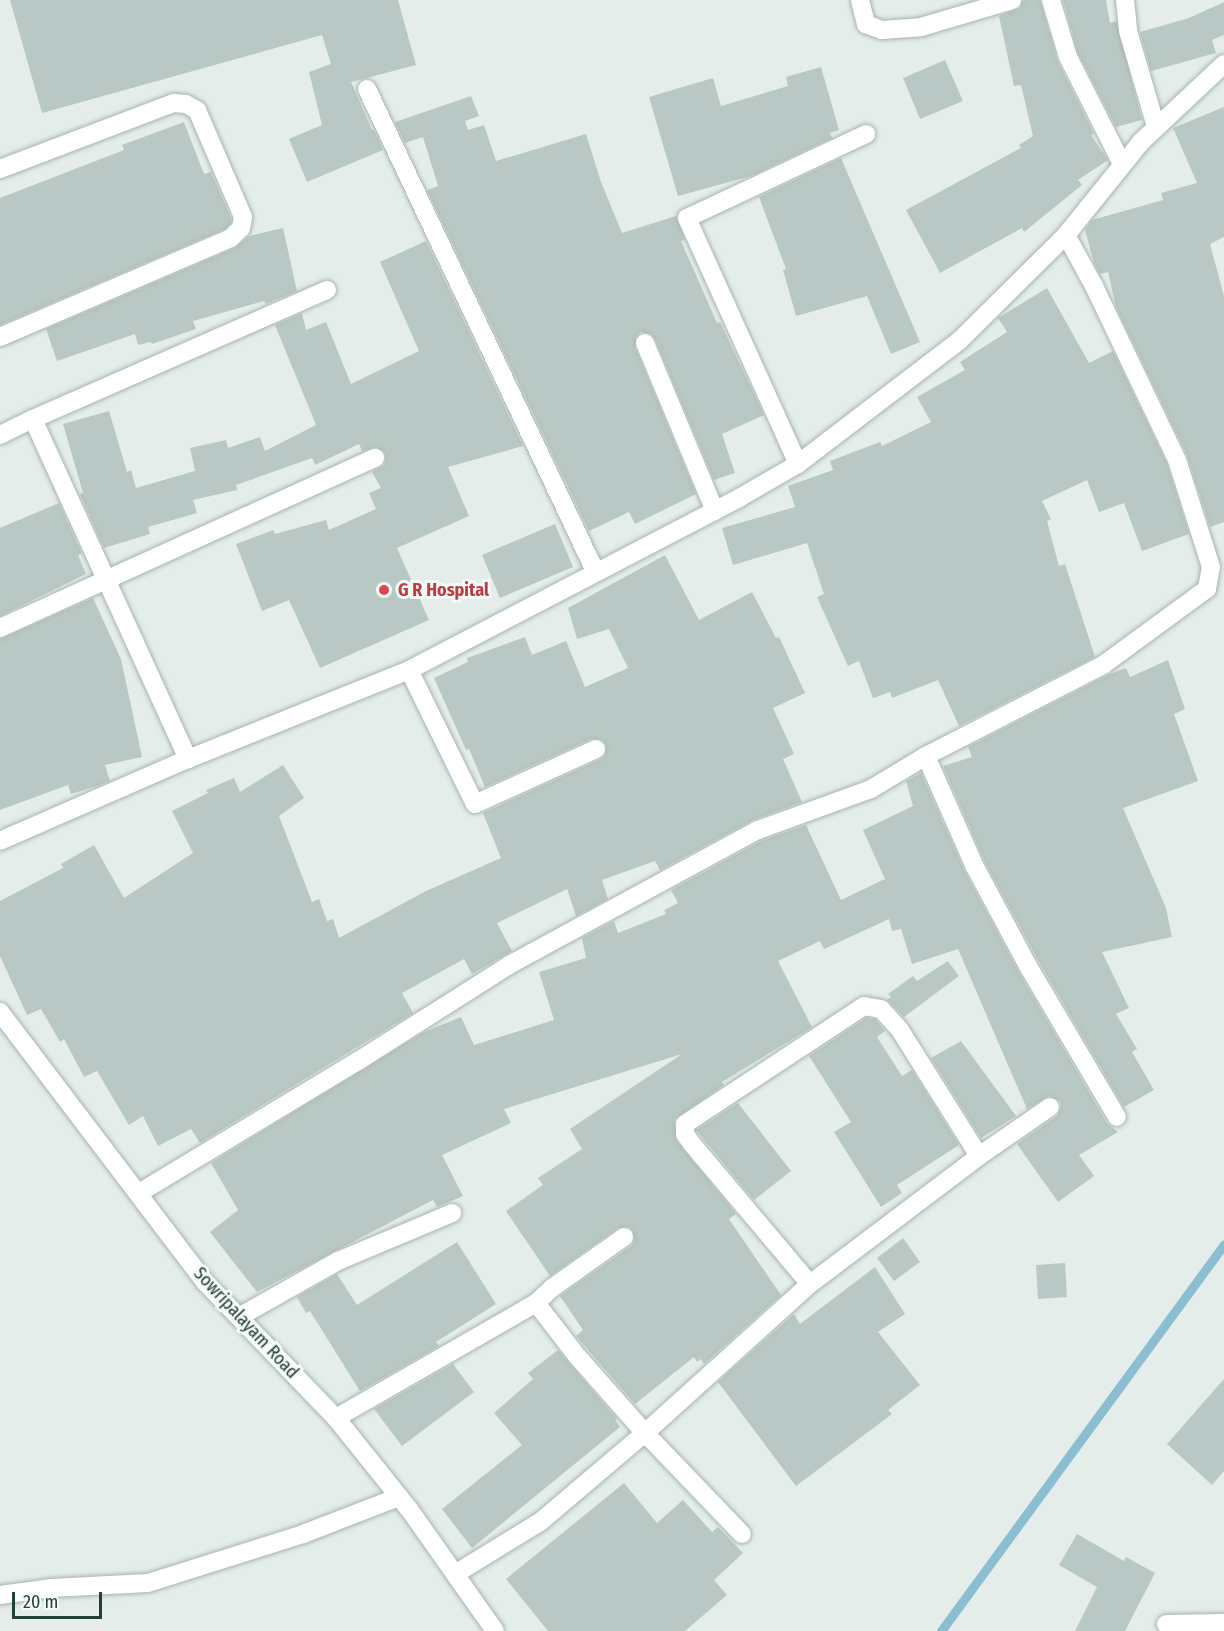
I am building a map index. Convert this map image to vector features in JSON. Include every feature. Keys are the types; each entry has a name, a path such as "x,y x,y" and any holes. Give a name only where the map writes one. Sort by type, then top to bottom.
{"street":[{"path":"860,0 866,24 882,30 921,27 1012,0"},
{"path":"1051,0 1068,57 1122,164"},
{"path":"1125,0 1128,31 1156,127"},
{"path":"0,841 188,759 409,670 715,511 798,464 959,342 1065,235 1122,164 1156,127 1224,64"},
{"path":"367,89 596,573"},
{"path":"0,169 174,104 186,104 196,110 243,217 241,228 231,238 0,337"},
{"path":"798,464 687,218 866,134"},
{"path":"139,1193 358,1061 509,965 758,830 871,789 926,756 1103,665 1207,589 1211,567 1177,460 1094,286 1065,235"},
{"path":"0,435 327,290"},
{"path":"645,343 715,511"},
{"path":"33,419 188,759"},
{"path":"0,628 375,458"},
{"path":"409,670 475,804 596,749"},
{"path":"926,756 975,867 1028,966 1117,1117"},
{"path":"810,1284 692,1144 685,1134 685,1124 864,1006 881,1009 900,1030 979,1156"},
{"name":"Sowripalayam Road","path":"0,1011 205,1282 336,1418 399,1497 495,1631"},
{"path":"455,1574 540,1522 645,1433 810,1284 979,1156 1050,1107"},
{"path":"239,1317 338,1261 452,1213"},
{"path":"336,1418 536,1303 552,1288 624,1237"},
{"path":"536,1303 577,1356 645,1433 742,1534"},
{"path":"0,1595 51,1588 148,1583 303,1534 399,1497"},
{"path":"1166,1624 1224,1623"}],"building":[{"path":"10,0 398,0 416,65 351,82 383,150 307,182 289,139 322,125 309,72 331,64 322,35 42,113"},
{"path":"1023,0 1040,0 1058,62 1094,134 1091,135 1108,160 1078,180 1082,185 1024,232 1022,228 940,273 906,210 1021,148 1019,145 1033,136 1021,85 1014,86 999,16 1020,8"},
{"path":"1063,0 1106,0 1110,23 1116,21 1142,120 1116,127 1078,53"},
{"path":"1224,2 1224,35 1212,40 1216,53 1151,71 1140,32 1189,18"},
{"path":"945,60 963,101 920,119 903,78"},
{"path":"821,67 839,130 830,133 832,138 751,176 678,196 649,97 713,78 721,106 788,86 786,77"},
{"path":"471,96 479,116 465,121 468,130 484,125 496,161 586,134 601,182 622,233 676,216 685,240 681,241 717,323 720,322 764,415 722,434 735,473 714,480 655,339 651,334 641,332 636,337 635,347 696,494 635,524 629,512 589,531 427,190 438,186 423,137 405,143 395,122"},
{"path":"1224,107 1224,237 1210,244 1224,296 1224,522 1210,527 1187,455 1116,307 1108,272 1100,274 1094,263 1085,230 1092,220 1163,200 1161,193 1197,183 1173,128"},
{"path":"184,122 204,174 211,172 231,218 231,223 225,229 0,325 0,198 124,150 122,145"},
{"path":"841,158 920,342 891,354 867,296 796,316 783,270 786,269 759,197"},
{"path":"283,228 297,291 266,304 264,301 193,321 196,329 152,344 151,342 138,345 135,334 57,361 46,329 235,248 249,236"},
{"path":"426,241 523,446 448,467 469,516 397,548 429,620 320,668 289,600 262,611 236,544 273,530 275,534 326,520 329,530 376,509 369,493 381,488 372,472 384,465 386,459 385,453 377,447 362,451 359,444 315,465 312,458 236,485 237,490 193,500 197,513 148,527 150,534 104,548 80,494 83,493 63,424 109,411 127,472 131,470 136,488 195,471 190,448 226,440 228,448 260,437 265,451 316,425 275,325 302,313 306,330 326,322 351,384 419,351 380,262"},
{"path":"1047,288 1089,363 1113,351 1167,464 1189,534 1142,551 1124,503 1099,512 1087,480 1042,501 1051,519 1047,521 1059,566 1065,564 1095,657 959,726 938,680 892,698 890,692 873,698 859,661 848,666 817,597 824,594 807,543 733,565 722,528 795,507 788,486 833,470 830,461 880,442 882,446 931,422 917,397 965,370 960,362 1007,332 998,318"},
{"path":"59,503 82,554 78,555 86,574 0,616 0,528"},
{"path":"555,524 573,567 500,598 482,555"},
{"path":"665,555 699,620 752,592 776,638 779,637 805,693 773,708 794,754 783,759 802,802 753,820 660,870 655,861 602,880 608,899 576,916 567,889 497,923 512,951 472,974 464,959 402,993 413,1013 200,1143 191,1129 158,1146 143,1116 129,1125 97,1071 84,1077 64,1039 60,1042 41,1009 27,1015 0,956 0,901 63,868 61,864 94,845 124,898 193,853 172,811 208,793 206,790 234,778 240,792 283,765 304,798 279,816 312,902 319,899 327,921 333,919 339,938 426,891 501,858 483,813 601,759 605,755 606,745 602,740 591,739 485,787 434,678 468,662 467,658 525,637 532,655 566,641 585,687 628,668 609,629 577,639 568,608"},
{"path":"93,598 121,659 142,757 105,765 110,781 97,786 71,794 68,785 0,810 0,639"},
{"path":"1168,660 1185,709 1174,714 1198,781 1123,808 1166,908 1172,937 1102,952 1129,1008 1116,1014 1137,1049 1132,1052 1154,1090 1124,1107 1038,960 985,862 943,766 972,757 968,747 1110,674 1126,668 1130,677"},
{"path":"921,773 965,872 1018,971 1107,1123 1118,1132 1079,1155 1094,1176 1058,1202 1017,1144 1057,1116 1061,1107 1060,1101 1049,1096 1027,1109 958,949 912,964 901,929 892,931 889,919 824,949 820,941 778,961 812,1027 722,1082 724,1085 675,1119 676,1140 736,1214 729,1219 781,1295 704,1364 701,1359 697,1362 694,1357 635,1404 576,1336 583,1330 560,1296 631,1246 634,1241 633,1231 628,1227 618,1228 550,1276 506,1211 543,1185 538,1178 582,1149 570,1129 682,1054 504,1109 511,1123 442,1155 463,1196 437,1207 433,1200 257,1292 210,1232 238,1210 211,1163 424,1032 461,1017 474,1045 554,1020 539,972 586,958 582,938 614,921 618,933 666,914 664,910 678,903 671,890 763,840 806,825 841,900 885,879 863,830 913,806 906,781"},
{"path":"948,961 959,976 904,1017 887,1000 891,997 888,994 913,976 917,981"},
{"path":"866,1018 875,1019 885,1031 877,1037 902,1076 912,1070 959,1145 897,1185 902,1193 881,1207 834,1132 851,1122 809,1056"},
{"path":"961,1041 1016,1116 981,1138 931,1058"},
{"path":"738,1103 791,1171 754,1200 696,1130"},
{"path":"903,1238 920,1262 894,1281 877,1258"},
{"path":"457,1242 496,1304 436,1342 439,1346 360,1391 310,1311 306,1313 297,1297 337,1274 357,1305"},
{"path":"1065,1263 1067,1297 1038,1299 1036,1265"},
{"path":"875,1267 905,1314 878,1332 920,1385 888,1410 892,1414 796,1486 718,1382 794,1314 800,1324"},
{"path":"558,1350 617,1419 615,1420 620,1427 472,1548 442,1509 522,1445 494,1413 533,1379 528,1373"},
{"path":"453,1364 474,1392 402,1446 374,1409"},
{"path":"1224,1379 1224,1471 1212,1485 1167,1444"},
{"path":"624,1483 657,1523 683,1500 712,1532 718,1527 743,1553 714,1580 727,1595 685,1631 548,1631 506,1579"},
{"path":"1077,1534 1124,1561 1126,1557 1155,1573 1125,1631 1075,1631 1097,1587 1059,1565"}],"waterway":[{"path":"941,1631 1224,1245"}],"place":[{"name":"G R Hospital","path":"384,590"}]}
